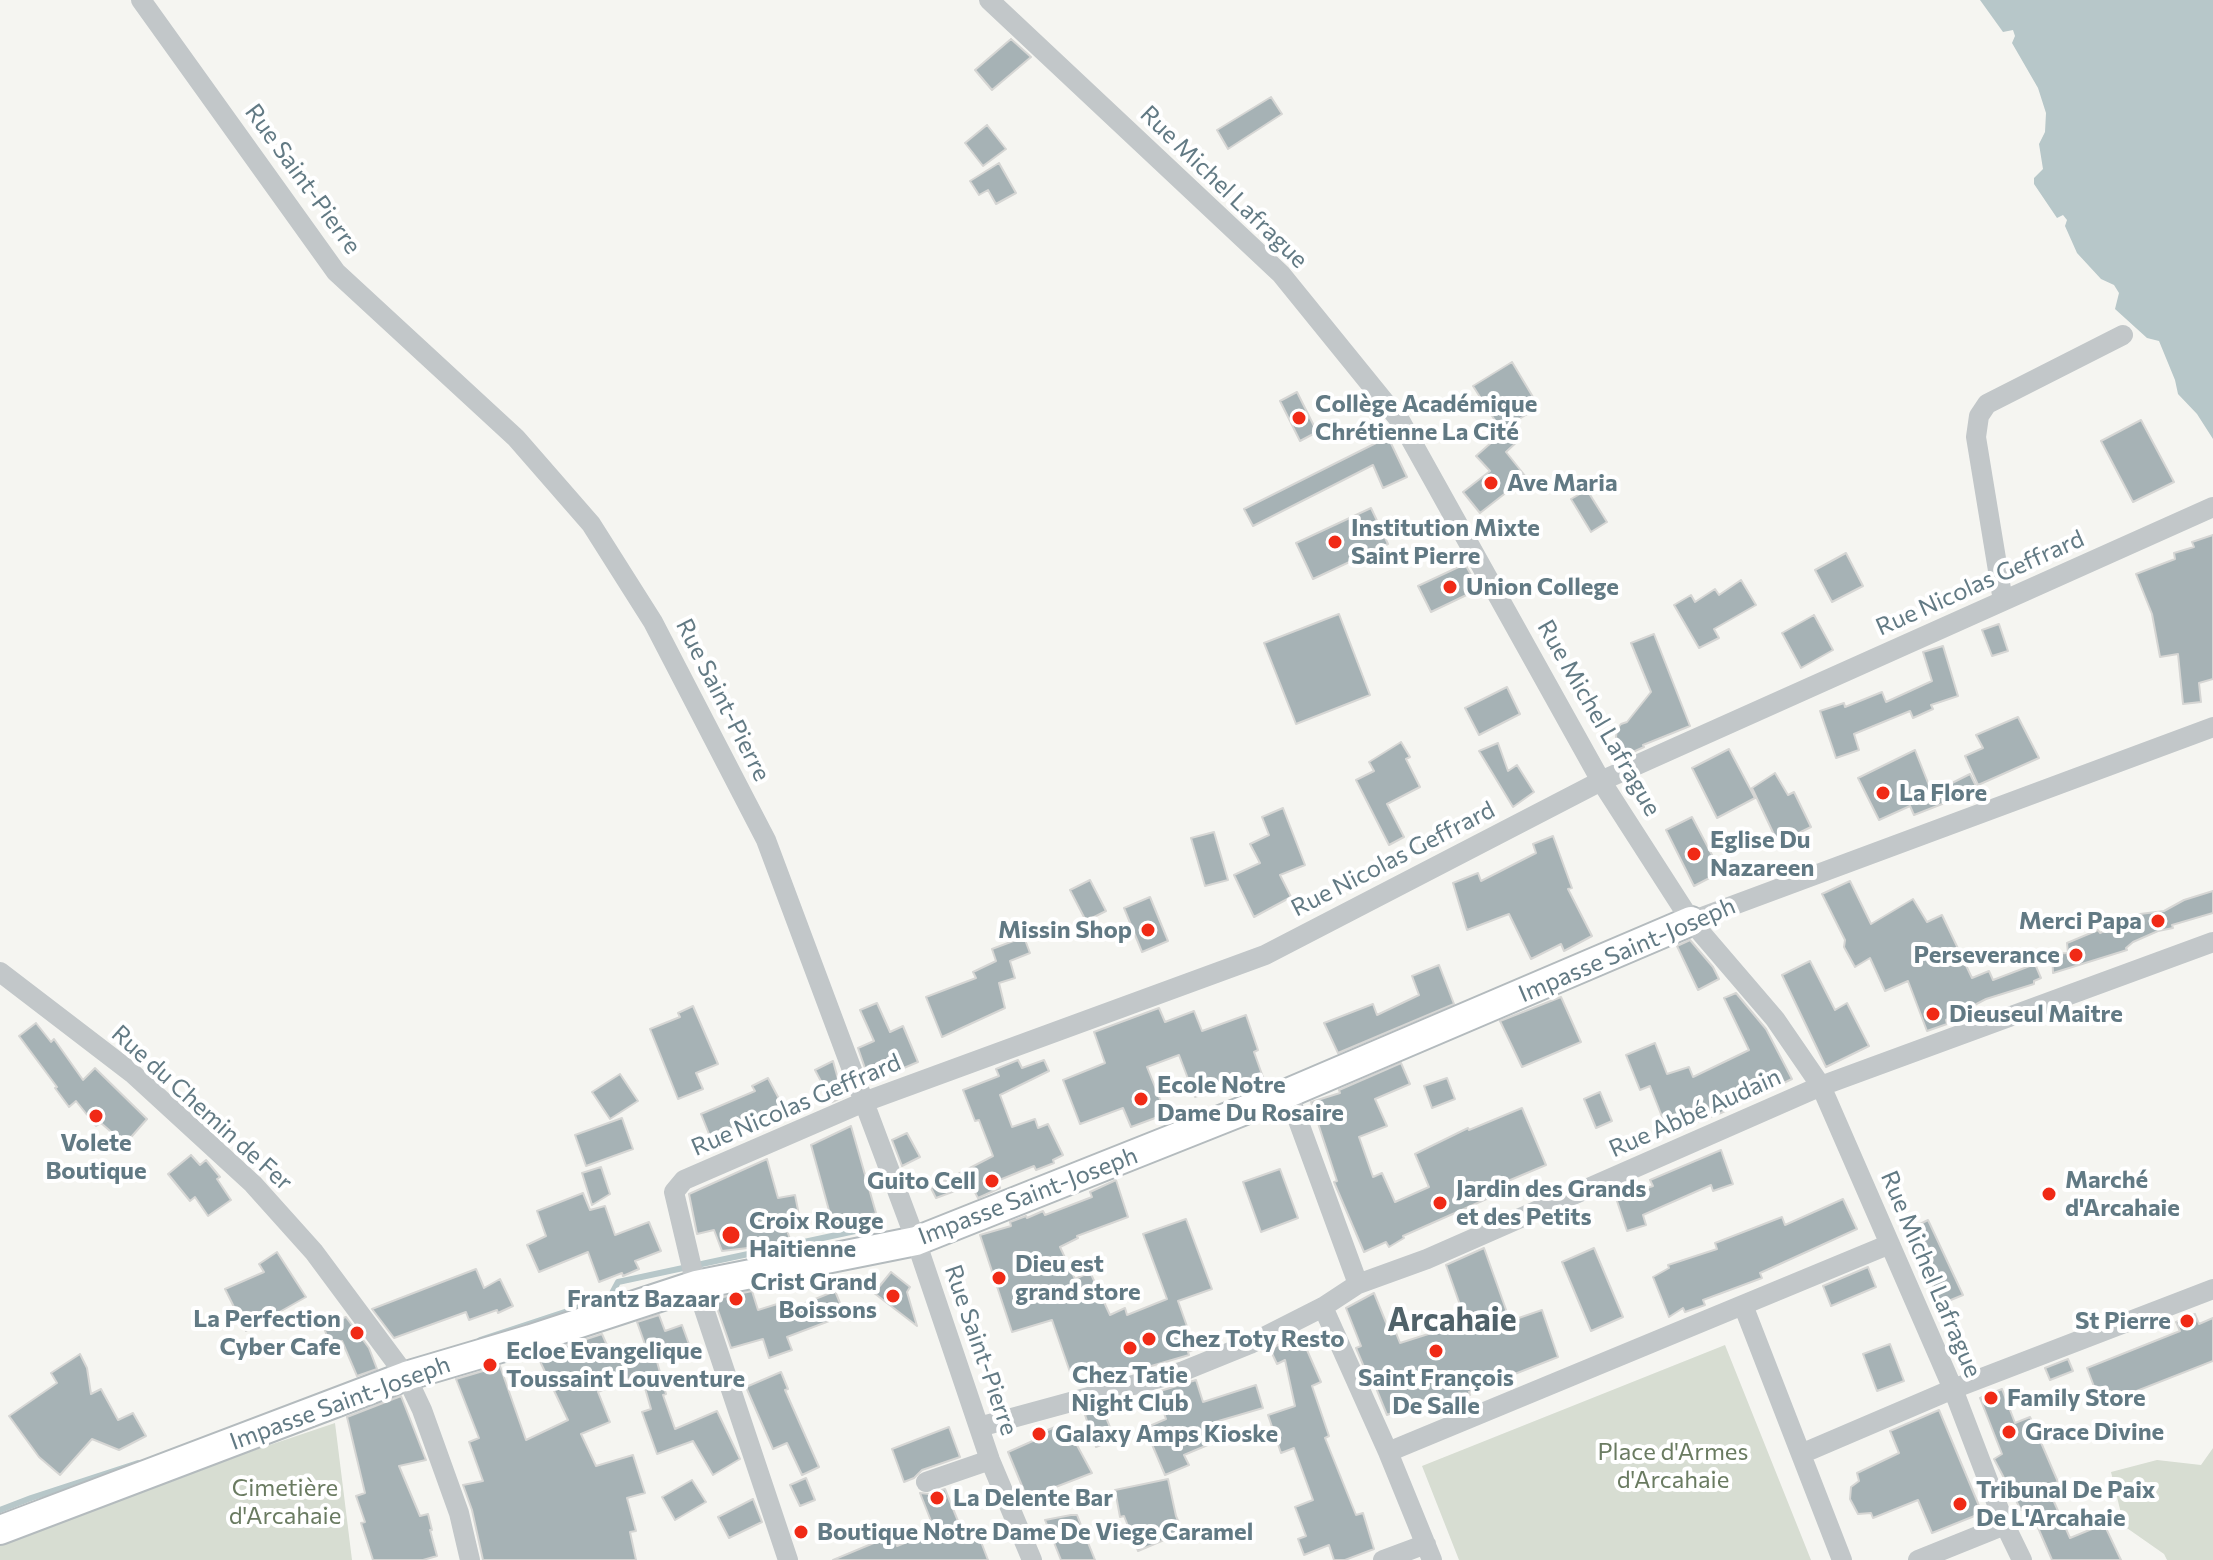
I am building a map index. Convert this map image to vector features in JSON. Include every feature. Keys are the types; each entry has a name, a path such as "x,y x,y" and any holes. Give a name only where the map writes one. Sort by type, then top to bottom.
{"street":[{"name":"Rue Saint-Pierre","path":"141,0 336,272 516,438 591,524 653,622 766,840 916,1241 990,1460 1032,1560"},
{"name":"Rue Michel Lafrague","path":"989,0 1281,274 1401,422 1601,781 1691,921 1775,1019 1821,1086 1953,1389 2005,1525 2022,1560"},
{"path":"2003,601 1976,437 1979,416 1987,404 2123,335"},
{"name":"Rue Nicolas Geffrard","path":"696,1285 674,1192 678,1185 864,1102 1265,955 1601,781 2213,507"},
{"name":"Impasse Saint-Joseph","path":"0,1530 406,1376 696,1285 916,1241 1288,1093 1691,921 2213,727"},
{"name":"Rue Abbé Audain","path":"979,1427 1181,1372 1250,1344 1323,1307 1358,1284 1427,1259 1821,1086 2213,942"},
{"name":"Rue du Chemin de Fer","path":"0,972 132,1073 253,1184 314,1252 406,1376 422,1410 459,1513 470,1560"},
{"path":"1288,1093 1358,1284"},
{"path":"1388,1452 1890,1244"},
{"path":"696,1285 788,1560"},
{"path":"1801,1454 1953,1389 2213,1289"},
{"path":"1743,1305 1842,1560"},
{"path":"1323,1307 1429,1552 1383,1560"},
{"path":"926,1482 990,1460"},
{"path":"1918,1560 2005,1525"}],"green space":[{"name":"Place d'Armes d'Arcahaie","path":"1725,1345 1811,1560 1459,1560 1422,1466"},
{"name":"Cimetière d'Arcahaie","path":"335,1423 352,1560 0,1560 0,1536"},
{"path":"2213,1448 2213,1560 2167,1560 2164,1554 2124,1526 2111,1472 2157,1460 2201,1465"}],"shaded area":[{"path":"1980,0 2213,0 2213,439 2197,414 2178,394 2159,341 2147,338 2115,309 2119,293 2114,285 2101,279 2077,253 2065,226 2067,220 2063,215 2057,218 2034,184 2034,178 2043,169 2039,144 2045,132 2046,113 2038,88 2012,43 2015,36 2013,30 2003,32"}],"building":[{"path":"1011,39 1031,57 992,90 975,70"},
{"path":"1271,97 1282,114 1228,149 1217,130"},
{"path":"987,125 1006,149 983,166 965,143"},
{"path":"999,163 1016,193 996,204 988,190 979,195 970,181"},
{"path":"1512,362 1539,407 1501,430 1473,386"},
{"path":"1297,392 1317,432 1300,441 1280,401"},
{"path":"2141,420 2174,482 2133,502 2101,441"},
{"path":"1509,427 1520,439 1506,452 1526,477 1480,513 1463,492 1490,471 1476,456"},
{"path":"1388,437 1407,477 1383,488 1373,465 1253,526 1244,509"},
{"path":"1587,490 1607,522 1591,532 1571,499"},
{"path":"1371,508 1388,544 1313,579 1296,543"},
{"path":"2213,535 2213,679 2199,683 2201,702 2183,704 2178,654 2160,657 2152,614 2136,574 2175,559 2174,553 2194,547 2192,542"},
{"path":"1846,553 1863,586 1832,602 1815,570"},
{"path":"1465,564 1479,589 1431,612 1418,586"},
{"path":"1741,580 1756,605 1714,629 1719,638 1699,648 1674,605 1691,595 1695,602 1715,589 1719,595"},
{"path":"1339,614 1370,695 1296,724 1264,643"},
{"path":"1814,615 1833,650 1801,668 1782,633"},
{"path":"1999,624 2008,651 1992,656 1982,630"},
{"path":"1654,634 1690,726 1624,756 1616,737 1617,729 1627,722 1651,692 1631,643"},
{"path":"1943,646 1958,696 1931,705 1933,709 1913,718 1910,711 1854,734 1859,750 1836,758 1820,711 1844,703 1845,707 1882,692 1886,702 1932,681 1923,652"},
{"path":"1507,687 1520,714 1479,735 1465,708"},
{"path":"2018,717 2039,758 1978,785 1965,756 1983,748 1976,735"},
{"path":"1401,742 1410,757 1406,759 1420,787 1387,804 1404,837 1389,845 1356,780 1374,771 1369,762"},
{"path":"1498,743 1508,771 1517,765 1534,792 1513,807 1479,751"},
{"path":"1729,749 1755,798 1717,818 1692,768"},
{"path":"1915,750 1932,793 1970,774 1978,790 1914,815 1910,806 1879,820 1858,778"},
{"path":"1775,773 1788,795 1794,792 1811,827 1778,843 1752,788"},
{"path":"1283,808 1305,865 1280,875 1291,897 1254,917 1234,875 1260,863 1250,844 1269,835 1262,817"},
{"path":"1692,817 1721,872 1694,886 1666,830"},
{"path":"1214,832 1228,880 1205,886 1191,838"},
{"path":"1553,836 1572,888 1568,889 1592,936 1564,951 1561,944 1531,959 1509,914 1467,930 1453,883 1478,873 1481,881 1536,853 1533,844"},
{"path":"1090,880 1106,911 1086,921 1070,890"},
{"path":"1850,881 1871,924 1913,899 1927,922 1942,915 1972,978 1989,971 1993,980 2035,964 2041,978 2034,984 1986,999 1946,1020 1947,1024 1927,1031 1908,981 1885,991 1870,958 1855,967 1844,947 1845,940 1822,894"},
{"path":"2213,891 2213,913 2158,931 2133,942 2127,950 2053,973 2052,954 2068,953 2067,943 2098,930 2100,933 2140,914 2164,911 2184,900"},
{"path":"1150,897 1168,941 1142,952 1124,908"},
{"path":"1024,937 1030,953 1010,961 1015,978 999,983 1005,1008 942,1037 926,997 976,978 973,972 996,961 992,949"},
{"path":"1690,940 1719,979 1698,990 1677,946"},
{"path":"1810,961 1835,1010 1847,1003 1869,1046 1826,1067 1782,975"},
{"path":"1439,965 1454,1004 1338,1053 1324,1023 1373,1004 1377,1015 1419,995 1412,976"},
{"path":"1736,993 1766,1029 1792,1079 1721,1113 1668,1132 1650,1086 1640,1090 1626,1055 1655,1043 1667,1074 1689,1067 1693,1077 1749,1050 1724,998"},
{"path":"1561,997 1581,1042 1522,1067 1500,1021"},
{"path":"877,1003 890,1032 903,1026 918,1062 892,1073 890,1067 868,1077 858,1048 874,1041 860,1010"},
{"path":"693,1006 718,1064 696,1073 703,1089 678,1099 650,1029 680,1017 678,1013"},
{"path":"1159,1008 1165,1022 1194,1011 1202,1031 1246,1015 1264,1080 1232,1092 1229,1084 1195,1097 1179,1055 1147,1067 1166,1114 1131,1127 1123,1108 1080,1124 1063,1080 1105,1063 1094,1032"},
{"path":"36,1023 51,1042 54,1039 83,1080 95,1068 147,1119 125,1144 101,1123 96,1126 76,1101 69,1107 55,1088 19,1036"},
{"path":"1018,1060 1022,1068 1044,1060 1049,1071 1000,1095 1012,1127 1035,1119 1038,1128 1048,1124 1063,1155 1053,1160 1054,1163 1036,1170 1034,1166 997,1181 1000,1188 978,1198 971,1185 936,1198 931,1188 993,1156 963,1090 999,1076 996,1069"},
{"path":"833,1061 843,1097 832,1102 815,1070"},
{"path":"1401,1063 1410,1084 1375,1099 1387,1126 1359,1137 1373,1177 1382,1173 1395,1202 1429,1187 1415,1154 1468,1128 1522,1108 1546,1165 1496,1186 1500,1193 1403,1236 1389,1247 1386,1242 1364,1252 1334,1182 1337,1181 1311,1102 1340,1093 1339,1090"},
{"path":"620,1074 638,1101 610,1119 592,1092"},
{"path":"768,1078 786,1112 770,1120 769,1117 746,1127 745,1124 711,1139 701,1114 755,1091 752,1086"},
{"path":"1447,1078 1455,1099 1432,1108 1424,1086"},
{"path":"1600,1092 1612,1121 1596,1128 1584,1099"},
{"path":"622,1118 633,1149 586,1166 575,1135"},
{"path":"851,1126 876,1213 833,1225 811,1145"},
{"path":"907,1133 920,1157 902,1166 892,1140"},
{"path":"1721,1150 1733,1184 1713,1191 1711,1185 1643,1215 1646,1225 1627,1231 1616,1198 1653,1186 1650,1180"},
{"path":"191,1155 200,1165 206,1160 220,1177 217,1179 231,1200 208,1216 195,1197 190,1201 168,1174"},
{"path":"767,1159 778,1198 795,1195 801,1225 786,1228 790,1239 765,1246 722,1251 714,1230 697,1234 689,1194"},
{"path":"601,1167 610,1194 592,1205 582,1173"},
{"path":"1280,1169 1298,1218 1261,1232 1243,1182"},
{"path":"1116,1180 1128,1217 1077,1236 1060,1247 1075,1279 1090,1272 1110,1315 1125,1308 1127,1315 1167,1299 1143,1234 1186,1219 1212,1289 1178,1301 1195,1349 1188,1352 1189,1355 1103,1380 1098,1366 1071,1375 1052,1320 1012,1332 980,1235 1011,1226 1010,1222 1026,1216 1043,1211 1045,1215 1092,1197 1090,1192"},
{"path":"583,1193 590,1210 605,1206 615,1235 649,1222 661,1251 635,1261 639,1269 599,1282 588,1252 539,1272 527,1245 546,1236 537,1211"},
{"path":"1843,1199 1857,1229 1760,1273 1762,1278 1703,1300 1705,1305 1685,1312 1683,1308 1669,1317 1653,1277 1669,1268 1668,1265 1717,1249 1715,1243 1782,1217 1785,1225"},
{"path":"1928,1220 1963,1295 1941,1304 1908,1230"},
{"path":"1484,1248 1510,1321 1542,1310 1558,1357 1469,1392 1470,1395 1440,1405 1437,1395 1387,1415 1356,1348 1361,1346 1346,1308 1374,1293 1391,1335 1396,1333 1400,1343 1466,1322 1446,1265"},
{"path":"1594,1248 1623,1317 1591,1331 1562,1262"},
{"path":"277,1252 306,1297 246,1331 225,1289 264,1272 259,1264"},
{"path":"1868,1267 1876,1287 1831,1306 1823,1286"},
{"path":"476,1269 484,1288 500,1279 513,1306 469,1320 466,1312 394,1338 372,1309"},
{"path":"891,1272 910,1287 907,1292 917,1326 874,1293"},
{"path":"752,1291 758,1310 790,1300 793,1308 835,1291 845,1315 787,1337 792,1350 769,1358 763,1339 731,1348 714,1299"},
{"path":"2195,1314 2199,1324 2213,1318 2213,1361 2101,1405 2087,1368 2180,1331 2176,1322"},
{"path":"659,1315 665,1331 682,1325 690,1347 656,1358 666,1394 663,1395 675,1429 717,1411 740,1459 713,1475 693,1441 657,1454 642,1412 651,1409 641,1374 598,1392 610,1422 581,1434 596,1466 633,1455 645,1493 627,1498 636,1531 630,1532 636,1560 483,1560 463,1485 483,1481 469,1442 479,1438 456,1379 500,1366 526,1440 568,1420 537,1355 602,1334 613,1359 647,1350 637,1322"},
{"path":"346,1317 369,1348 377,1369 357,1376 342,1341 330,1345 323,1325"},
{"path":"1300,1334 1321,1382 1312,1386 1329,1436 1325,1438 1356,1515 1363,1513 1374,1549 1345,1560 1334,1560 1329,1545 1304,1555 1298,1539 1306,1536 1295,1507 1313,1500 1294,1448 1281,1453 1268,1415 1295,1406 1285,1360 1277,1364 1270,1349"},
{"path":"1890,1344 1904,1381 1877,1391 1863,1354"},
{"path":"80,1354 87,1368 91,1394 101,1389 118,1420 133,1413 146,1436 119,1450 92,1439 60,1475 39,1457 9,1416 57,1383 51,1373"},
{"path":"2068,1359 2073,1371 2050,1380 2045,1368"},
{"path":"781,1372 788,1389 785,1390 819,1467 802,1475 787,1443 773,1449 746,1387"},
{"path":"1196,1380 1203,1402 1256,1385 1263,1408 1215,1422 1222,1439 1184,1455 1189,1465 1165,1475 1145,1428 1166,1419 1157,1392"},
{"path":"2002,1389 2015,1423 2030,1417 2058,1482 2047,1486 2070,1538 2104,1524 2121,1560 2052,1560 2029,1507 2021,1510 1994,1459 2002,1454 1980,1398"},
{"path":"401,1396 426,1460 399,1466 420,1516 428,1514 437,1556 423,1560 373,1560 356,1496 365,1493 347,1417"},
{"path":"1102,1408 1115,1439 1096,1447 1085,1415"},
{"path":"1939,1410 1982,1513 1932,1533 1918,1500 1873,1518 1871,1513 1858,1514 1850,1499 1851,1487 1859,1481 1857,1473 1899,1453 1890,1431"},
{"path":"1065,1423 1092,1473 1027,1498 1008,1452 1035,1440 1033,1436"},
{"path":"949,1427 960,1457 922,1470 904,1482 892,1449"},
{"path":"806,1478 815,1500 800,1506 790,1485"},
{"path":"1168,1479 1183,1532 1138,1551 1124,1516 1120,1517 1115,1490"},
{"path":"692,1480 706,1502 675,1520 662,1497"},
{"path":"945,1489 960,1526 956,1528 959,1538 978,1534 988,1560 833,1560 893,1535 897,1546 935,1531 920,1493 929,1494"},
{"path":"753,1499 762,1522 729,1538 718,1517"},
{"path":"1077,1515 1095,1560 1061,1560 1045,1520"}],"waterway":[{"path":"480,1340 610,1297 618,1282 883,1225"},
{"path":"0,1510 138,1463"}],"place":[{"name":"Collège Académique Chrétienne La Cité","path":"1299,418"},
{"name":"Ave Maria","path":"1491,483"},
{"name":"Institution Mixte Saint Pierre","path":"1335,542"},
{"name":"Union College","path":"1450,587"},
{"name":"La Flore","path":"1883,793"},
{"name":"Eglise Du Nazareen","path":"1694,854"},
{"name":"Merci Papa","path":"2158,921"},
{"name":"Missin Shop","path":"1148,930"},
{"name":"Perseverance","path":"2076,955"},
{"name":"Dieuseul Maitre","path":"1933,1014"},
{"name":"Ecole Notre Dame Du Rosaire","path":"1141,1099"},
{"name":"Volete Boutique","path":"96,1116"},
{"name":"Guito Cell","path":"992,1181"},
{"name":"Marché d'Arcahaie","path":"2049,1194"},
{"name":"Jardin des Grands et des Petits","path":"1440,1203"},
{"name":"Croix Rouge Haitienne","path":"731,1235"},
{"name":"Dieu est grand store","path":"999,1278"},
{"name":"Crist Grand Boissons","path":"893,1296"},
{"name":"Frantz Bazaar","path":"736,1299"},
{"name":"St Pierre","path":"2187,1321"},
{"name":"La Perfection Cyber Cafe","path":"357,1333"},
{"name":"Chez Toty Resto","path":"1149,1339"},
{"name":"Chez Tatie Night Club","path":"1130,1348"},
{"name":"Saint François De Salle","path":"1436,1351"},
{"name":"Ecloe Evangelique Toussaint Louventure","path":"490,1365"},
{"name":"Family Store","path":"1991,1398"},
{"name":"Grace Divine","path":"2009,1432"},
{"name":"Galaxy Amps Kioske","path":"1039,1434"},
{"name":"La Delente Bar","path":"937,1498"},
{"name":"Tribunal De Paix De L'Arcahaie","path":"1960,1504"},
{"name":"Boutique Notre Dame De Viege Caramel","path":"801,1532"}],"district":[{"name":"Arcahaie","path":"1452,1320"}]}
